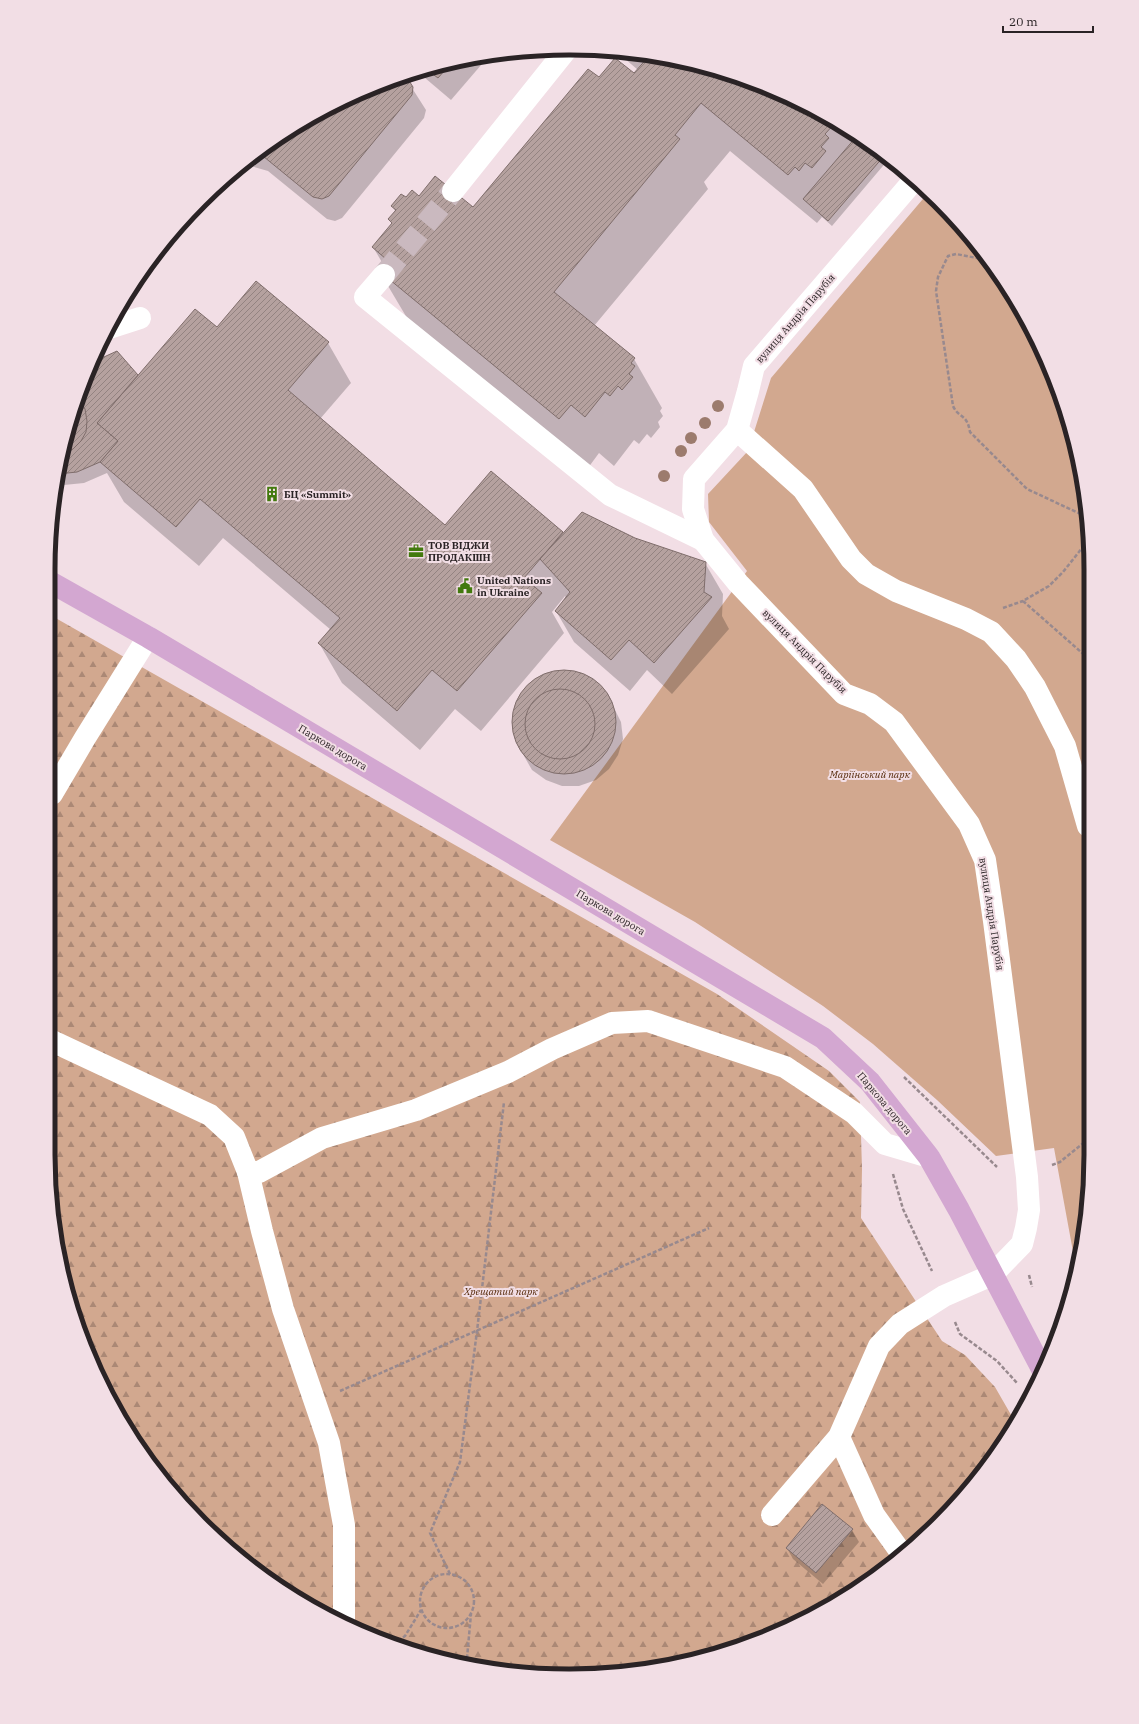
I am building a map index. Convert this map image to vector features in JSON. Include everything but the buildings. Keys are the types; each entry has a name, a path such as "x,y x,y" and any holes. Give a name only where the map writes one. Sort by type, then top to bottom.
{"main road":[{"name":"Паркова дорога","path":"55,584 148,637 823,1038 870,1082 930,1157 1039,1364"}],"street":[{"path":"453,191 562,55"},
{"name":"вулиця Андрія Парубія","path":"910,184 754,366 737,430 694,479 693,509 702,540 738,583 844,694 870,704 894,722 969,824 985,860 1027,1177 1028,1210 1022,1244"},
{"path":"384,275 365,297 610,495 702,540"},
{"path":"117,325 140,318"},
{"path":"737,430 803,489 847,553 866,574 896,591 966,618 990,632 1008,650 1035,687 1065,746 1084,812"},
{"path":"55,789 84,738 148,637"},
{"path":"248,1172 259,1172 322,1138 416,1110 508,1072 552,1049 612,1023 648,1021 785,1067 854,1113 885,1144 930,1157"},
{"path":"55,1042 210,1115 234,1137 248,1172 283,1309 329,1443 344,1525 344,1617"},
{"path":"772,1515 839,1437 879,1346 900,1324 944,1296 992,1275 1022,1244"},
{"path":"839,1437 874,1515 899,1550"}],"path":[{"path":"979,257 977,258 956,254 948,256 938,277 936,291 952,406 956,412 964,417 968,423 970,432 1027,489 1081,514"},
{"path":"1083,546 1049,586 1023,601 1084,655"},
{"path":"450,1574 430,1533 460,1462 508,1072"},
{"path":"904,1077 995,1164 999,1170"},
{"path":"1027,1177 1060,1162 1084,1142"},
{"path":"316,1402 709,1228"},
{"path":"1022,1244 1032,1288"},
{"path":"467,1659 471,1614 474,1606 474,1597 471,1588 466,1581 450,1574 433,1578 426,1584 420,1601 426,1618 432,1623 440,1627 449,1628 458,1626 471,1614"},
{"path":"399,1640 405,1636 422,1610"}],"green space":[{"name":"Маріїнський парк","path":"924,198 956,230 978,256 997,284 1015,312 1031,342 1057,404 1074,469 1080,502 1084,570 1084,1154 1080,1222 1074,1256 1054,1148 996,1156 937,1100 873,1044 823,1006 695,922 550,840 747,571 709,522 708,494 748,451 771,378"},
{"name":"Хрещатий парк","path":"55,618 717,994 829,1071 860,1102 862,1169 861,1218 942,1341 965,1355 995,1387 1012,1417 978,1468 956,1494 909,1541 883,1563 827,1600 766,1630 735,1642 670,1659 637,1665 570,1669 502,1665 469,1659 404,1642 373,1630 312,1600 256,1563 230,1541 183,1494 161,1468 124,1412 108,1382 82,1320 65,1255 59,1222 55,1154"}],"tunnel":[{"path":"384,275 453,191"}],"place":[{"name":"БЦ «Summit»","path":"272,494"},
{"name":"ТОВ ВІДЖИ ПРОДАКШН","path":"416,551"},
{"name":"United Nations in Ukraine","path":"465,586"}]}
